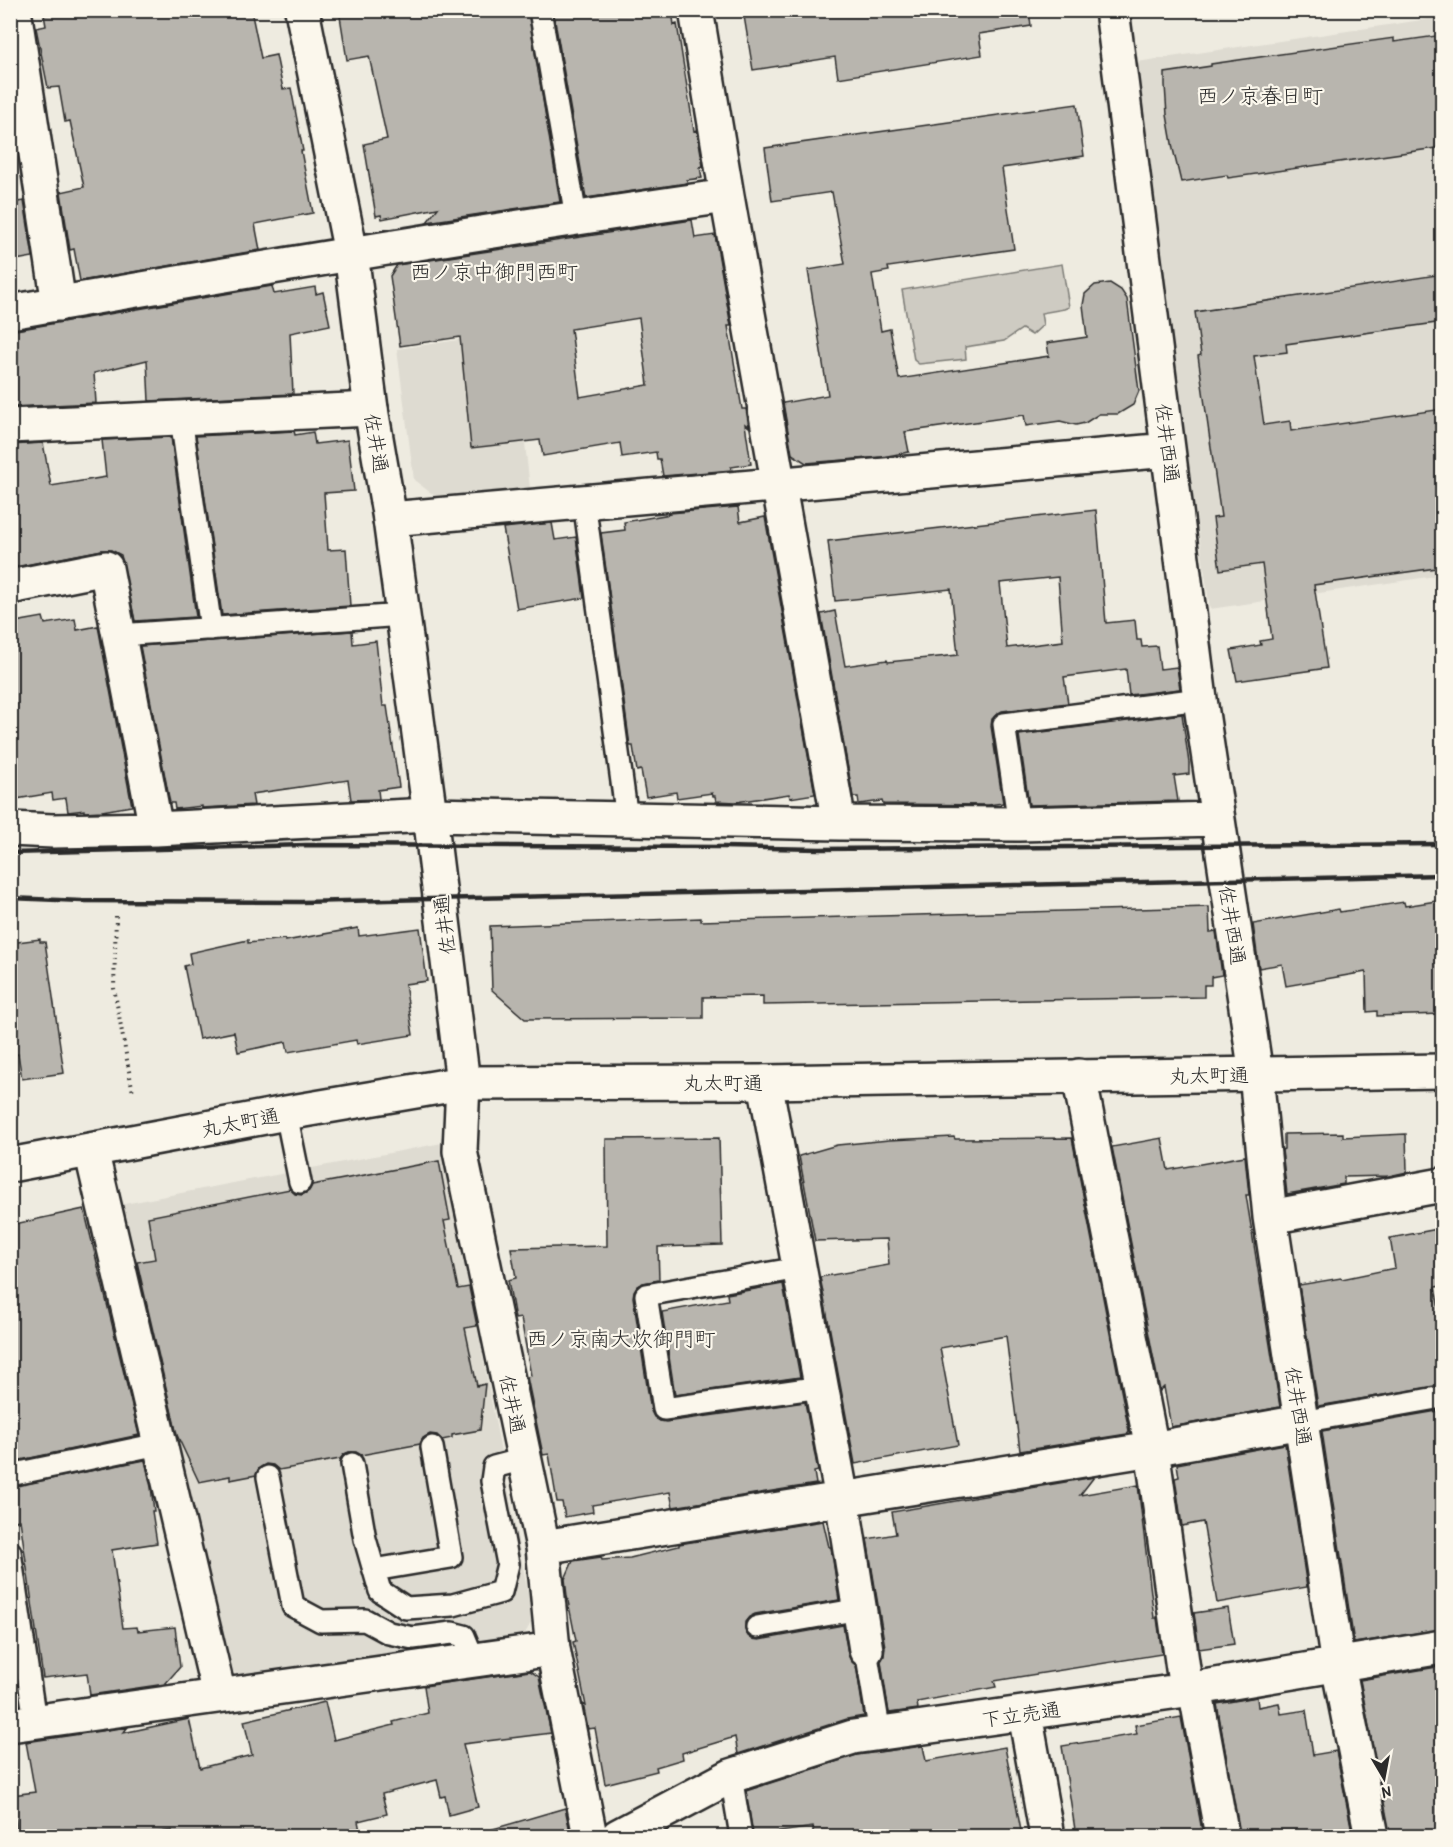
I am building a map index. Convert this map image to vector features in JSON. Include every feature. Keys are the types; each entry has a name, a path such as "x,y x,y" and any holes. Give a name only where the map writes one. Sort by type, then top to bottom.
{"street":[{"path":"14,10 59,304"},
{"name":"佐井通","path":"302,10 351,253 371,409 390,519 463,1083 460,1151 543,1547 553,1649 590,1836"},
{"path":"696,10 839,823"},
{"name":"佐井西通","path":"1112,10 1200,699 1256,1074 1270,1217 1338,1665 1372,1836"},
{"path":"10,312 351,253 576,217 727,196"},
{"path":"10,426 371,409"},
{"path":"390,519 1168,450"},
{"path":"10,587 106,568 156,829"},
{"path":"10,829 53,831 156,829 430,815 1019,824 1217,819"},
{"name":"丸太町通","path":"10,1165 286,1113 463,1083 765,1082 1443,1071"},
{"path":"1080,1076 1152,1449 1191,1689 1222,1836"},
{"path":"765,1082 842,1499 866,1650"},
{"path":"91,1150 219,1695"},
{"path":"1270,1217 1443,1185"},
{"path":"543,1547 1152,1449 1301,1422"},
{"name":"下立売通","path":"618,1836 731,1776 853,1737 1191,1689 1443,1647"},
{"path":"23,1723 553,1649"},
{"path":"1025,1714 1047,1836"}],"lane":[{"path":"540,10 576,217"},
{"path":"181,418 211,629"},
{"path":"584,501 627,819"},
{"path":"119,635 403,615"},
{"path":"1019,824 1004,724 1200,699"},
{"path":"286,1113 300,1182"},
{"path":"800,1268 646,1295 664,1409 822,1387"},
{"path":"1301,1422 1443,1397"},
{"path":"10,1475 159,1444"},
{"path":"374,1570 451,1557 432,1447"},
{"path":"352,1464 364,1539 380,1592 406,1608 453,1605 501,1592 508,1564 492,1481 494,1467 524,1459"},
{"path":"268,1477 293,1606 321,1621 365,1620 389,1633 413,1638 452,1633 464,1636 474,1660"},
{"path":"10,1552 23,1723"},
{"path":"365,1620 380,1592"},
{"path":"757,1627 860,1609"},
{"path":"866,1650 880,1734"},
{"path":"731,1776 741,1836"}],"path":[{"path":"116,916 114,988 132,1093"}],"shaded area":[{"path":"1442,17 1442,575 1210,609 1130,63"},
{"path":"1062,264 1069,307 1041,313 1043,325 1032,335 1022,329 1004,341 965,347 966,359 919,364 914,360 902,290"},
{"path":"513,332 530,489 435,496 414,480 397,349"},
{"path":"442,1143 533,1619 522,1639 241,1677 225,1666 119,1205"}],"building":[{"path":"77,10 251,10 261,58 276,55 283,89 291,88 313,213 255,224 260,250 80,281 74,249 70,250 61,192 84,187 70,121 65,122 59,87 48,88 36,28 46,26 44,15"},
{"path":"339,10 528,10 560,202 427,222 438,208 382,219 381,215 376,216 364,144 387,139 369,56 347,60"},
{"path":"553,10 672,10 674,25 677,24 694,131 697,130 703,166 700,167 702,178 687,180 687,183 586,198"},
{"path":"743,10 1029,10 1031,26 979,34 982,55 838,78 835,57 753,70"},
{"path":"1443,35 1443,147 1228,178 1227,175 1181,182 1167,115 1165,73 1211,66 1211,64 1394,38 1394,42"},
{"path":"1077,104 1084,156 1002,168 1014,249 888,267 889,271 872,274 881,331 890,329 899,379 1049,356 1047,343 1087,337 1083,305 1085,294 1095,285 1110,283 1121,290 1127,299 1139,391 1133,405 1118,414 1099,414 1085,423 1076,425 1060,421 1026,426 1024,415 905,432 909,452 882,457 806,463 792,454 783,403 828,395 808,270 845,264 832,192 772,201 765,148"},
{"path":"24,201 33,257 10,261 10,203"},
{"path":"692,220 695,238 715,235 731,326 728,326 742,409 746,409 749,427 745,424 751,464 731,467 732,470 663,476 660,459 657,459 656,452 622,457 620,443 543,456 540,440 471,448 460,337 400,346 390,276 397,265","holes":["639,318 648,385 580,397 571,329"]},
{"path":"1443,274 1443,322 1286,344 1287,352 1254,356 1264,425 1290,421 1291,431 1443,409 1443,567 1314,585 1327,668 1237,681 1231,650 1261,645 1260,641 1272,639 1262,564 1220,570 1213,518 1221,517 1198,356 1201,355 1195,312"},
{"path":"272,286 274,294 315,287 316,294 323,292 330,325 290,333 293,394 149,401 147,360 94,373 96,403 10,407 10,331"},
{"path":"294,431 295,435 313,432 315,444 348,440 354,491 324,493 328,550 346,549 350,606 222,615 196,436"},
{"path":"171,437 196,617 135,621 121,555 111,550 10,568 10,445 43,443 51,486 106,477 102,440"},
{"path":"738,507 740,522 765,517 815,794 790,798 789,794 736,802 716,801 712,793 677,798 676,792 646,797 641,770 637,771 633,746 630,746 601,533 625,530 624,522 670,513"},
{"path":"1096,510 1106,623 1135,620 1137,640 1141,640 1142,647 1157,646 1160,669 1177,667 1180,689 1129,695 1126,669 1064,677 1068,703 1002,711 992,719 991,726 1003,803 988,805 883,804 882,801 859,804 858,797 853,797 821,614 835,611 845,666 887,660 888,662 958,655 951,589 835,601 828,541","holes":["1058,577 1063,641 1007,648 1000,583"]},
{"path":"552,523 555,540 576,537 584,598 517,609 503,528"},
{"path":"43,617 45,624 75,619 77,630 98,626 132,806 102,811 68,812 66,798 53,800 52,793 10,800 10,623"},
{"path":"352,631 353,644 376,641 383,706 387,706 399,787 378,790 379,799 351,800 348,780 252,794 254,805 175,809 174,803 170,803 140,646"},
{"path":"1182,714 1189,774 1174,776 1178,801 1029,805 1019,735"},
{"path":"1443,900 1443,1014 1377,1016 1377,1011 1367,1012 1366,972 1286,986 1282,964 1259,968 1253,924 1339,909 1340,912 1404,902 1405,906"},
{"path":"1209,907 1210,932 1216,931 1222,975 1211,977 1211,985 1204,985 1204,997 763,1005 763,996 703,997 703,1018 525,1019 492,990 490,926 701,918 701,921"},
{"path":"358,928 359,936 420,928 427,981 405,984 413,1035 357,1044 356,1040 288,1052 286,1042 238,1052 234,1032 199,1039 184,966 191,964 189,953 248,940 248,943 285,939 285,941"},
{"path":"40,939 40,942 45,942 64,1073 22,1079 18,1054 10,1055 10,943"},
{"path":"1343,1133 1343,1137 1406,1134 1407,1172 1389,1176 1344,1177 1344,1184 1287,1194 1282,1150 1284,1149 1284,1134"},
{"path":"954,1137 955,1139 1072,1138 1129,1431 1127,1434 1020,1451 1006,1336 940,1348 958,1445 855,1464 820,1277 889,1265 887,1239 815,1241 799,1156 837,1145"},
{"path":"719,1138 722,1245 658,1247 659,1280 643,1283 634,1291 633,1297 651,1411 654,1417 666,1422 805,1402 818,1471 814,1472 816,1484 673,1507 670,1492 592,1505 593,1512 565,1517 562,1502 557,1502 549,1454 543,1455 527,1377 531,1376 521,1318 515,1319 508,1280 516,1278 511,1248 607,1246 606,1139"},
{"path":"1162,1138 1168,1170 1245,1156 1249,1195 1246,1195 1280,1407 1171,1427 1164,1387 1160,1391 1112,1147"},
{"path":"439,1161 450,1220 444,1221 458,1289 469,1287 477,1326 465,1328 477,1386 485,1384 480,1430 452,1435 452,1438 442,1440 437,1435 430,1434 423,1438 420,1444 361,1455 349,1452 340,1459 279,1470 273,1465 266,1464 259,1468 256,1475 230,1480 230,1476 199,1482 177,1435 137,1262 155,1259 148,1217 290,1189 295,1194 302,1195 309,1191 312,1185"},
{"path":"84,1209 139,1435 16,1461 10,1417 10,1225"},
{"path":"1443,1228 1443,1286 1435,1287 1443,1331 1443,1385 1318,1406 1299,1285 1395,1268 1390,1238"},
{"path":"783,1284 800,1377 675,1395 662,1312 728,1300 727,1294"},
{"path":"1443,1410 1443,1629 1354,1643 1322,1431"},
{"path":"1285,1444 1307,1587 1217,1603 1203,1522 1182,1526 1175,1478 1179,1477 1177,1464"},
{"path":"145,1460 151,1487 157,1543 112,1550 123,1628 137,1627 138,1631 175,1627 180,1667 165,1684 90,1695 87,1673 43,1678 20,1520 14,1521 10,1487"},
{"path":"1094,1477 1080,1495 1138,1485 1154,1618 1157,1618 1162,1654 994,1681 996,1687 917,1702 918,1709 889,1713 881,1661 885,1647 867,1539 896,1534 892,1512"},
{"path":"823,1521 829,1547 831,1547 839,1600 755,1614 745,1622 745,1630 752,1639 759,1640 843,1625 848,1654 856,1665 864,1716 847,1719 738,1754 735,1737 682,1753 683,1759 656,1767 657,1771 605,1784 595,1728 588,1729 583,1704 586,1706 573,1642 576,1641 565,1579 573,1561 601,1557 602,1560 630,1558 679,1546 679,1544"},
{"path":"1228,1608 1234,1644 1199,1649 1194,1613"},
{"path":"1443,1666 1443,1836 1390,1836 1360,1680"},
{"path":"530,1671 539,1677 551,1733 463,1744 478,1807 449,1815 445,1796 441,1797 437,1780 382,1794 387,1814 358,1821 361,1836 173,1836 172,1830 137,1836 18,1836 12,1795 35,1792 26,1742 128,1727 123,1733 189,1719 200,1768 252,1755 244,1721 325,1702 334,1740 394,1725 393,1722 428,1713 424,1686"},
{"path":"1257,1697 1258,1707 1279,1703 1281,1714 1306,1710 1313,1755 1336,1751 1353,1836 1240,1836 1217,1704"},
{"path":"1181,1717 1203,1836 1076,1836 1062,1746 1137,1734 1135,1725"},
{"path":"923,1746 926,1761 1005,1747 1022,1836 813,1836 813,1827 753,1836 746,1791 857,1755"},
{"path":"565,1808 571,1836 494,1836 493,1829"}],"railway":[{"path":"10,853 306,845 820,849 1442,844"},
{"path":"10,898 82,901 301,902 1442,875"}],"district":[{"name":"西ノ京春日町","path":"1260,95"},
{"name":"西ノ京中御門西町","path":"494,271"},
{"name":"西ノ京南大炊御門町","path":"621,1338"}]}
